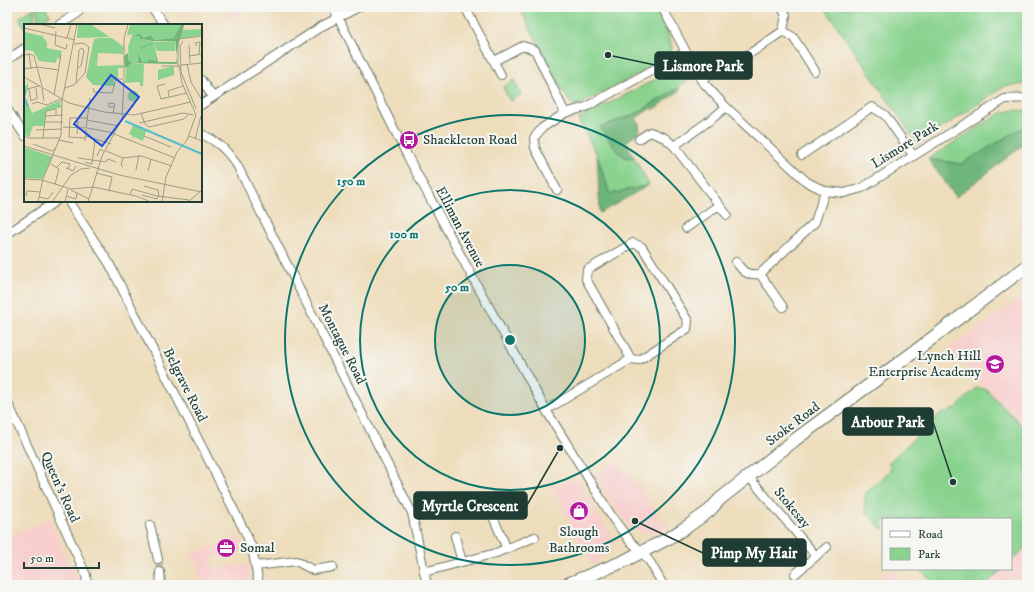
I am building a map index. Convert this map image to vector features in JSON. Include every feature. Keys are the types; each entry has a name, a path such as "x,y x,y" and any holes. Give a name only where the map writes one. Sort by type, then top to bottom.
{"main road":[{"name":"Stoke Road","path":"565,585 642,552 688,526 709,511 720,499 796,439 1027,266"}],"street":[{"path":"152,7 163,24"},
{"name":"Elliman Avenue","path":"334,7 411,163 546,410 617,525 650,562 663,585"},
{"path":"202,104 338,16 359,7"},
{"path":"465,7 501,75"},
{"name":"Lismore Park","path":"662,7 700,80 726,107 807,182 825,191 844,193 862,188 1005,99 1027,98"},
{"path":"700,80 739,61 783,31 786,15 780,7"},
{"path":"60,24 78,12"},
{"path":"783,31 793,37 815,71"},
{"path":"494,61 523,46 535,50 565,113"},
{"path":"7,60 24,49"},
{"path":"557,190 535,148 534,138 542,128 565,113 586,107 685,52"},
{"path":"202,81 213,97"},
{"path":"674,146 726,107"},
{"path":"802,155 872,107 885,115 913,155"},
{"path":"7,109 24,134"},
{"path":"639,139 650,132 665,138 674,146 727,215"},
{"name":"Montague Road","path":"202,134 210,138 226,150 237,165 269,226 412,513 427,585"},
{"path":"736,262 744,272 760,274 815,222 825,191"},
{"path":"7,234 55,202"},
{"name":"Belgrave Road","path":"58,202 64,205 72,203 109,264 246,534 252,548 259,585"},
{"path":"686,228 719,205"},
{"path":"546,410 631,359 639,360 687,328 688,321 642,247 633,243 587,270 586,279 631,359"},
{"path":"760,274 783,307"},
{"name":"Queen's Road","path":"7,401 86,575 87,585"},
{"path":"7,423 15,418"},
{"name":"Stokesay","path":"749,476 816,556"},
{"path":"487,503 507,549"},
{"path":"150,525 158,559"},
{"path":"455,536 462,562"},
{"path":"424,572 496,553 535,537"},
{"path":"795,574 827,547"},
{"path":"256,566 296,561 313,570 333,567"},
{"path":"160,572 160,585"}],"shaded area":[{"path":"228,7 251,7 235,17"},
{"name":"Lynch Hill Enterprise Academy","path":"1027,294 1027,431 949,349"},
{"path":"616,458 667,526 650,534 632,529 613,506 595,475"},
{"path":"576,477 615,541 597,562 591,565 552,486"},
{"path":"49,518 79,585 7,585 7,535 27,529"},
{"path":"239,538 244,549 211,559 213,569 248,564 251,585 200,585 197,562 193,562 191,554 213,546 215,548"},
{"path":"1027,546 1027,585 985,585 1001,570 1012,570 1012,560"},
{"path":"891,570 906,585 871,585"}],"green space":[{"path":"45,7 50,15 39,23 36,8"},
{"path":"519,7 653,7 668,33 672,48 671,54 667,59 578,105 573,105 568,100"},
{"path":"824,7 1027,7 1027,84 1005,86 918,144"},
{"path":"34,8 35,24 24,24 24,26 19,18"},
{"path":"676,69 685,72 691,78 678,88 634,115 601,127 617,151 626,158 634,157 649,185 610,194 597,155 578,119"},
{"path":"514,80 521,95 510,101 503,87"},
{"path":"678,88 680,90 653,110 651,108 636,118 640,131 626,142 634,157 626,158 617,151 600,127 634,115"},
{"path":"1014,110 1027,111 1027,125 961,164 928,159 1001,113"},
{"path":"1027,125 1027,142 956,197 928,159 961,164"},
{"path":"597,155 610,194 649,185 600,213"},
{"path":"976,388 986,389 1027,431 1027,546 1012,560 1012,518 882,518 882,529 865,511 865,494 891,470 889,469 891,466 888,463 942,412 945,415 953,408 955,409"},
{"path":"921,570 1001,570 985,585 935,585"}],"tunnel":[{"path":"158,559 160,572"}],"place":[{"name":"Lismore Park","path":"608,55"},
{"name":"Shackleton Road","path":"409,140"},
{"name":"Lynch Hill Enterprise Academy","path":"995,364"},
{"name":"Myrtle Crescent","path":"560,448"},
{"name":"Arbour Park","path":"953,482"},
{"name":"Slough Bathrooms","path":"579,511"},
{"name":"Pimp My Hair","path":"635,521"},
{"name":"Somal","path":"226,548"}]}
